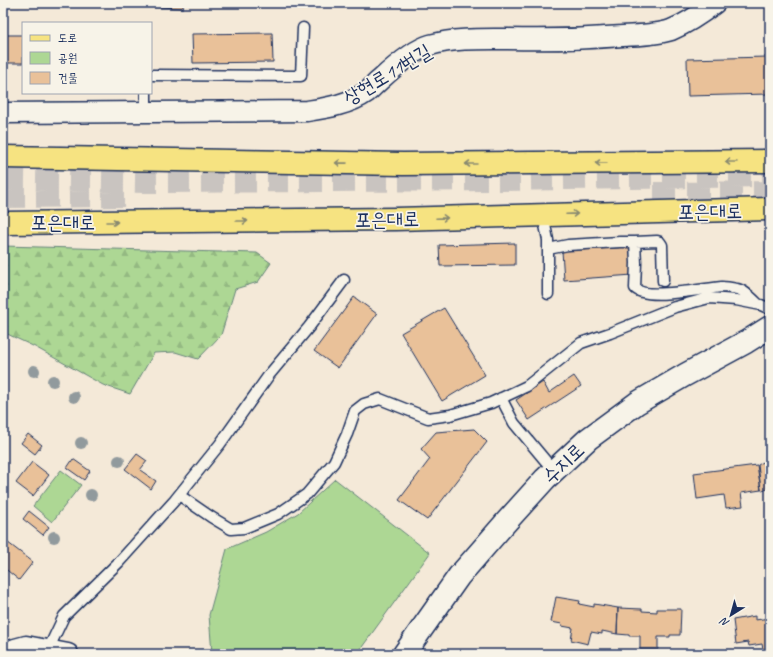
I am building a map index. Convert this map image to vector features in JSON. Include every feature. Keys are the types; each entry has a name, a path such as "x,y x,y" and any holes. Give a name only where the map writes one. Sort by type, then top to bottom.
{"main road":[{"path":"3,158 403,164 770,161"},
{"name":"포은대로","path":"3,223 396,219 770,209"},
{"path":"732,210 770,221"},
{"name":"수지로","path":"404,654 459,576 507,521 554,471 588,439 638,402 770,327"}],"street":[{"name":"상현로11번길","path":"3,114 146,103 307,111 324,109 356,98 367,91 412,54 428,46 447,41 475,39 523,40 607,38 650,34 671,30 695,19 715,3"},
{"path":"3,654 26,646 68,654"}],"lane":[{"path":"152,75 301,76 303,28"},
{"path":"543,215 548,240 548,294"},
{"path":"548,249 568,245 620,242 660,242 662,245 663,281"},
{"path":"635,242 635,288 638,291 669,294 724,287 740,289 765,307"},
{"path":"48,650 64,616 119,562 179,495 220,444 269,375 309,327 344,280"},
{"path":"179,495 211,517 231,528 244,528 278,514 307,494 334,462 347,434 355,411 364,404 380,400 428,418 450,415 491,403 527,386 581,343 675,307 709,298 736,300 765,307"},
{"path":"501,398 514,423 554,471"}],"green space":[{"path":"3,246 257,253 271,263 258,282 235,289 221,335 198,359 175,352 154,353 130,394 103,385 35,347 3,332"},
{"path":"61,470 81,485 52,522 33,506"},
{"path":"335,479 430,553 357,654 212,654 209,615 227,549 266,532 298,513"}],"building":[{"path":"154,3 183,3 183,8 154,7"},
{"path":"272,33 273,62 193,63 192,34"},
{"path":"3,35 22,35 22,63 3,63"},
{"path":"767,57 768,94 688,96 687,59"},
{"path":"515,243 515,265 440,266 439,245"},
{"path":"631,247 633,275 564,280 562,251"},
{"path":"354,297 377,314 338,368 314,351"},
{"path":"444,308 485,375 442,401 401,333"},
{"path":"574,376 581,386 529,420 516,400 543,382 549,393"},
{"path":"474,429 487,442 427,520 399,500 430,459 421,449 436,432"},
{"path":"28,434 42,445 35,454 21,443"},
{"path":"137,454 147,461 140,470 156,481 151,489 125,469"},
{"path":"770,458 770,489 761,490 758,465"},
{"path":"73,459 90,471 84,480 67,468"},
{"path":"32,462 49,475 33,496 16,483"},
{"path":"757,465 761,490 741,493 743,506 726,508 724,495 697,499 694,473"},
{"path":"29,511 49,527 43,535 23,519"},
{"path":"3,539 33,562 19,580 3,567"},
{"path":"556,597 580,601 579,604 594,607 594,604 618,608 617,634 602,631 602,634 591,632 588,644 571,640 573,628 551,622"},
{"path":"618,608 642,609 642,611 657,612 657,609 681,609 680,635 658,637 658,649 640,649 640,636 617,634"},
{"path":"755,616 755,620 770,618 770,654 764,654 762,644 749,646 748,642 736,644 733,620"}],"tunnel":[{"path":"3,179 146,182 502,180 770,176"},
{"path":"654,193 770,192"},
{"path":"3,197 124,196"}]}
